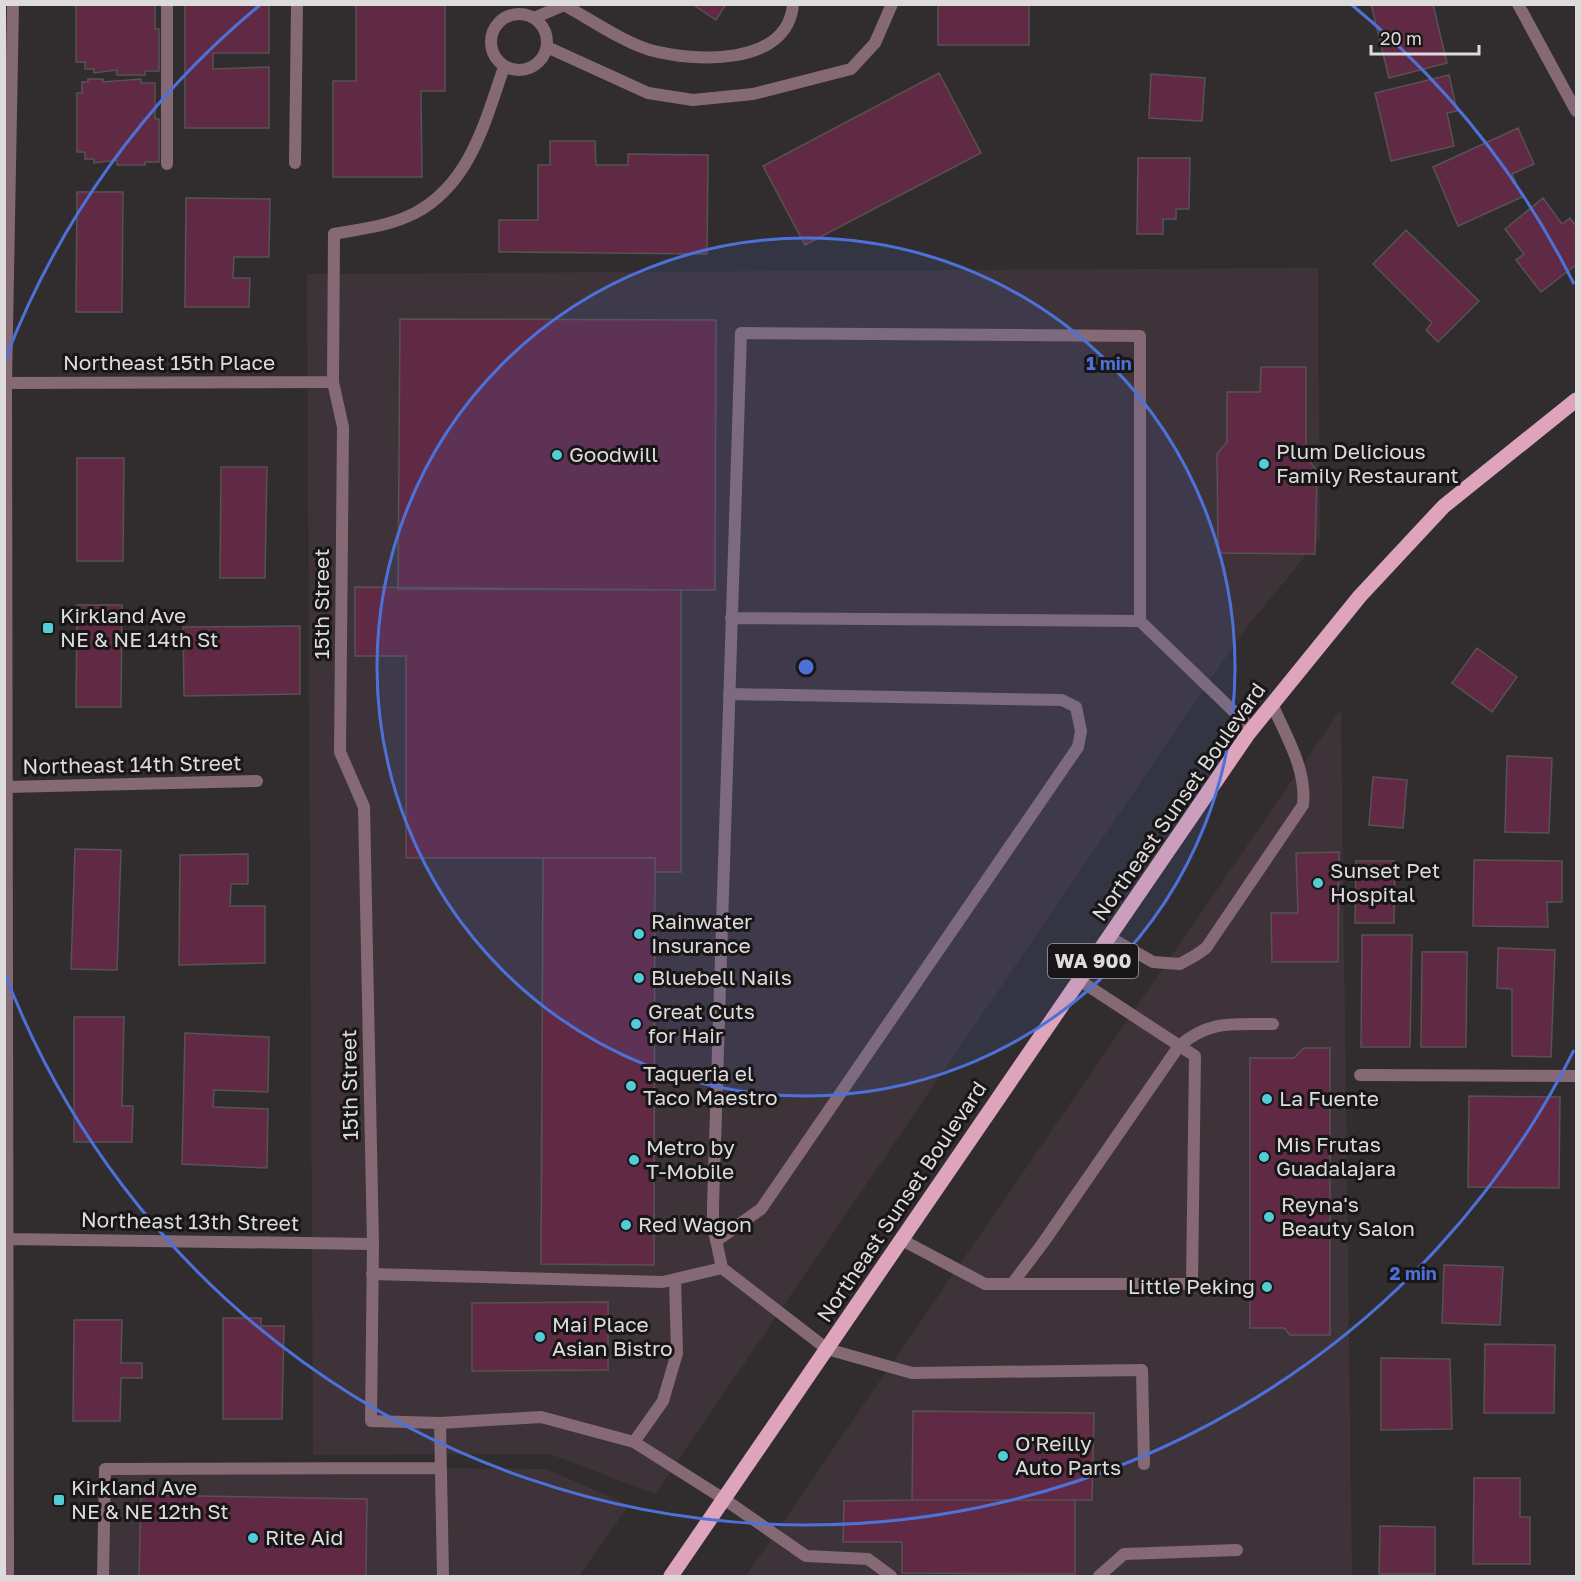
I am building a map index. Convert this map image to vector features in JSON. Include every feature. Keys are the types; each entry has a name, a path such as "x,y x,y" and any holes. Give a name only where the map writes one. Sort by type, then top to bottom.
{"main road":[{"name":"Northeast Sunset Boulevard","path":"671,1576 1252,729 1360,596 1444,506 1576,400"}],"street":[{"path":"8,1576 6,1549 6,383 13,4"},
{"path":"166,4 167,164"},
{"path":"294,163 297,4"},
{"path":"501,4 509,16"},
{"path":"534,18 564,5 647,49 687,58 749,53 773,43 792,17 793,4"},
{"path":"547,47 648,93 693,100 753,94 851,69 874,43 892,4"},
{"path":"1518,4 1576,111"},
{"path":"518,14 534,18 545,30 547,47 539,63 531,69 512,70 504,67 492,53 491,35 501,20 509,16 518,14"},
{"name":"15th Street","path":"504,67 475,151 448,189 415,213 384,225 334,234 333,382 343,427 340,752 364,807 373,1244 371,1421 440,1423 542,1417 634,1442 724,1499 806,1556 868,1559 891,1576"},
{"path":"1140,621 1140,336 741,333 713,1206 722,1268 827,1349 912,1372 1142,1370 1144,1464"},
{"name":"Northeast 15th Place","path":"6,383 333,382"},
{"path":"731,618 1140,621 1252,729"},
{"path":"717,1241 761,1209 1078,747 1081,731 1076,708 1062,700 729,694"},
{"path":"1109,937 1153,962 1180,964 1206,948 1303,805 1305,789 1300,771 1272,704"},
{"name":"Northeast 14th Street","path":"7,787 257,781"},
{"path":"902,1240 985,1284 1192,1284 1195,1056 1079,980"},
{"path":"1011,1284 1179,1046 1193,1034 1206,1028 1273,1024"},
{"path":"1360,1075 1576,1076"},
{"name":"Northeast 13th Street","path":"7,1239 373,1244"},
{"path":"372,1274 663,1282 722,1268"},
{"path":"634,1442 663,1401 677,1353 675,1280"},
{"path":"440,1423 443,1576"},
{"path":"104,1576 105,1469 441,1468"},
{"path":"1099,1576 1124,1554 1237,1550"}],"shaded area":[{"path":"1318,268 1320,538 1243,632 655,1494 550,1454 313,1455 307,274"},
{"path":"1341,709 1352,1576 746,1576"},
{"path":"107,1466 546,1469 629,1505 579,1576 104,1576"}],"building":[{"path":"76,4 155,4 155,29 159,29 159,71 145,71 145,75 117,75 117,70 94,73 94,69 85,69 85,62 76,62"},
{"path":"185,4 269,4 269,53 213,53 213,69 269,67 269,128 185,128"},
{"path":"356,4 445,4 445,91 421,91 422,177 333,177 333,81 356,81"},
{"path":"692,4 726,4 716,20"},
{"path":"938,4 1029,4 1029,45 938,45"},
{"path":"1371,4 1433,4 1447,63 1389,78"},
{"path":"939,73 981,153 805,245 763,166"},
{"path":"1151,74 1205,78 1202,121 1149,118"},
{"path":"1449,75 1457,111 1447,113 1454,146 1391,161 1375,93"},
{"path":"88,79 103,79 103,82 141,79 141,83 155,83 155,119 159,119 159,162 145,162 145,165 117,165 117,160 94,163 94,159 85,159 85,152 77,152 77,93 82,93 82,82 88,82"},
{"path":"1518,128 1534,164 1512,174 1522,197 1458,226 1433,167"},
{"path":"550,141 595,141 596,165 628,165 628,154 708,155 707,254 499,252 499,220 538,220 538,165 550,165"},
{"path":"1138,158 1190,158 1189,209 1176,209 1176,219 1163,219 1163,234 1137,234"},
{"path":"77,192 123,192 122,312 76,312"},
{"path":"186,198 270,199 269,257 234,257 233,278 250,278 249,307 185,307"},
{"path":"1543,198 1562,224 1570,218 1576,226 1576,265 1541,292 1516,260 1524,254 1505,229"},
{"path":"1406,230 1479,301 1438,342 1426,330 1432,323 1373,264"},
{"name":"Goodwill","path":"400,319 716,320 715,590 398,589"},
{"name":"Plum Delicious Family Restaurant","path":"1261,367 1306,367 1306,457 1317,471 1315,554 1218,553 1217,454 1227,442 1227,392 1260,392"},
{"path":"77,458 124,458 123,561 77,561"},
{"path":"221,467 267,467 265,578 220,578"},
{"path":"355,587 681,590 681,872 655,872 655,858 406,858 406,656 355,656"},
{"path":"77,605 122,605 121,707 76,707"},
{"path":"300,626 300,694 184,696 183,627"},
{"path":"1477,648 1517,677 1492,712 1452,683"},
{"path":"1507,756 1552,758 1549,833 1505,832"},
{"path":"1373,777 1407,780 1403,828 1369,825"},
{"path":"75,849 121,850 117,970 71,969"},
{"name":"Sunset Pet Hospital","path":"1339,852 1338,962 1272,962 1271,913 1298,913 1296,853"},
{"path":"248,854 248,884 231,884 230,906 265,906 265,963 179,965 180,855"},
{"path":"543,858 655,858 654,1265 541,1264"},
{"path":"1474,860 1562,861 1562,902 1547,902 1548,927 1473,926"},
{"path":"1356,861 1395,861 1394,923 1355,923"},
{"path":"1362,935 1412,935 1410,1047 1361,1047"},
{"path":"1498,948 1555,950 1551,1057 1512,1056 1512,989 1497,988"},
{"path":"1422,952 1467,952 1466,1047 1421,1047"},
{"path":"74,1017 124,1017 122,1106 133,1106 132,1142 74,1142"},
{"path":"185,1033 269,1037 268,1092 214,1090 213,1107 268,1109 267,1168 182,1164"},
{"path":"1304,1048 1330,1048 1330,1335 1290,1335 1284,1328 1250,1328 1250,1058 1294,1058"},
{"path":"1469,1096 1560,1097 1559,1188 1468,1187"},
{"path":"1444,1265 1503,1267 1500,1325 1442,1323"},
{"name":"Mai Place Asian Bistro","path":"608,1302 608,1370 472,1371 472,1303"},
{"path":"223,1318 261,1318 261,1326 284,1326 282,1419 223,1419"},
{"path":"74,1320 122,1320 121,1363 142,1363 142,1378 121,1378 120,1421 73,1421"},
{"path":"1485,1344 1555,1345 1554,1413 1484,1413"},
{"path":"1381,1358 1450,1359 1452,1429 1381,1430"},
{"name":"O'Reilly Auto Parts","path":"913,1411 1094,1413 1092,1500 912,1500"},
{"path":"1474,1478 1520,1478 1520,1517 1530,1517 1530,1564 1473,1564"},
{"name":"Rite Aid","path":"141,1495 367,1499 366,1576 139,1576"},
{"path":"1075,1500 1075,1574 902,1573 902,1542 843,1542 844,1501"},
{"path":"1380,1526 1435,1527 1435,1574 1379,1574"}],"place":[{"name":"Goodwill","path":"557,455"},
{"name":"Plum Delicious Family Restaurant","path":"1264,464"},
{"name":"Kirkland Ave NE & NE 14th St","path":"48,628"},
{"name":"Sunset Pet Hospital","path":"1318,883"},
{"name":"Rainwater Insurance","path":"639,934"},
{"name":"Bluebell Nails","path":"639,978"},
{"name":"Great Cuts for Hair","path":"636,1024"},
{"name":"Taqueria el Taco Maestro","path":"631,1086"},
{"name":"La Fuente","path":"1267,1099"},
{"name":"Mis Frutas Guadalajara","path":"1264,1157"},
{"name":"Metro by T-Mobile","path":"634,1160"},
{"name":"Reyna's Beauty Salon","path":"1269,1217"},
{"name":"Red Wagon","path":"626,1225"},
{"name":"Little Peking","path":"1267,1287"},
{"name":"Mai Place Asian Bistro","path":"540,1337"},
{"name":"O'Reilly Auto Parts","path":"1003,1456"},
{"name":"Kirkland Ave NE & NE 12th St","path":"59,1500"},
{"name":"Rite Aid","path":"253,1538"}]}
